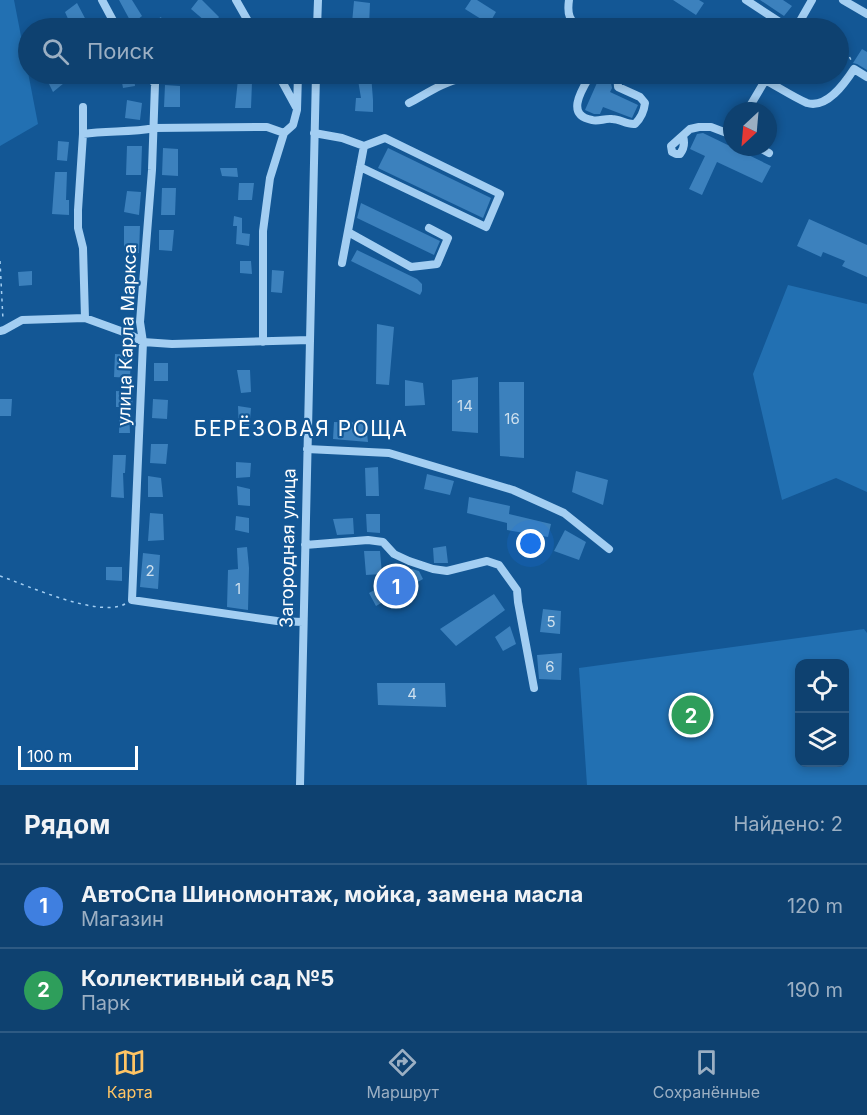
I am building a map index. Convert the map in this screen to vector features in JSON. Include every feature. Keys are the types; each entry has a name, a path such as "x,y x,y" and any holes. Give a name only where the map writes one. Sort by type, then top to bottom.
{"street":[{"path":"102,0 112,18"},
{"path":"236,0 246,18"},
{"path":"317,18 318,0"},
{"path":"569,0 567,11 569,18"},
{"path":"746,0 774,18"},
{"path":"802,18 812,0"},
{"path":"843,0 867,14"},
{"path":"849,76 854,69 867,77"},
{"name":"улица Карла Маркса","path":"132,600 143,342 140,322 152,170 155,84"},
{"path":"283,84 297,110"},
{"path":"263,342 263,231 270,178 284,133 293,125 297,110 298,84"},
{"name":"Загородная улица","path":"300,785 316,84"},
{"path":"409,104 448,84"},
{"path":"586,84 577,100 576,108 581,115 593,121 613,119 630,125 635,124 640,120 645,103 640,97 618,87 618,84"},
{"path":"752,102 763,84"},
{"path":"778,84 809,104 824,101 843,84"},
{"path":"83,106 78,228 83,248 85,318"},
{"path":"83,134 113,130 140,131 154,128 267,127 284,133"},
{"path":"683,136 690,129 699,127 711,127 723,132"},
{"path":"314,133 342,138 364,146 386,138 500,194 486,227 360,166"},
{"path":"342,263 364,146"},
{"path":"348,232 411,267 437,264 448,238 429,228"},
{"path":"0,340 2,330 22,320 85,318 129,334 143,342 172,344 310,340"},
{"path":"307,449 389,453 513,490 564,513 609,549"},
{"path":"305,545 368,540 382,542 394,554 433,569 447,571 487,561 499,565 517,590 534,688"},
{"path":"132,600 277,621 303,622"}],"path":[{"path":"849,56 854,69"},
{"path":"0,261 2,330"},
{"path":"0,576 75,603 110,608 132,600"}],"shaded area":[{"path":"0,0 14,0 18,21 18,84 30,84 38,124 0,146"},
{"path":"788,285 867,304 867,492 836,478 782,500 753,374"},
{"path":"864,629 867,633 867,785 587,785 579,668"}],"building":[{"path":"119,0 132,0 142,16 129,18"},
{"path":"198,0 202,0 219,17 202,18 191,9"},
{"path":"471,0 477,0 496,12 492,18 479,18 465,9"},
{"path":"673,0 699,0 704,3 696,15"},
{"path":"760,0 783,0 792,6 784,16"},
{"path":"354,1 370,3 369,18 352,18"},
{"path":"77,3 85,18 68,18 65,12"},
{"path":"862,49 867,52 867,70 853,63"},
{"path":"49,84 63,84 53,92"},
{"path":"122,84 135,84 135,86 123,88"},
{"path":"237,84 252,84 251,108 235,108"},
{"path":"359,84 372,84 373,112 355,111 356,98 361,98"},
{"path":"596,84 611,84 610,92 638,105 632,118 603,107 600,114 585,110"},
{"path":"165,85 180,86 180,107 164,107"},
{"path":"127,100 142,103 140,120 125,118"},
{"path":"703,133 723,143 723,156 750,156 771,166 762,183 717,162 702,195 689,189 705,156 690,149 697,134"},
{"path":"58,141 69,142 67,161 57,160"},
{"path":"127,146 142,146 141,175 126,175"},
{"path":"163,148 178,149 178,176 162,175"},
{"path":"388,148 491,198 483,218 378,168"},
{"path":"220,168 237,168 238,177 222,176"},
{"path":"55,172 67,172 66,200 69,200 69,215 52,214"},
{"path":"239,183 254,183 252,200 238,200"},
{"path":"162,188 176,188 175,215 161,215"},
{"path":"127,191 141,192 139,215 124,212"},
{"path":"361,203 440,241 434,255 357,218"},
{"path":"234,216 242,218 242,233 250,234 249,246 236,244 237,226 233,226"},
{"path":"809,219 867,245 867,277 842,266 845,261 823,252 821,257 797,246"},
{"path":"124,226 140,226 139,253 124,251"},
{"path":"159,230 174,230 172,251 159,250"},
{"path":"357,250 417,279 422,284 420,295 351,261"},
{"path":"240,261 251,261 252,274 240,273"},
{"path":"272,270 284,271 282,293 271,292"},
{"path":"32,271 32,285 19,286 18,272"},
{"path":"377,324 394,327 389,385 376,384"},
{"path":"115,354 131,355 130,378 114,377"},
{"path":"154,363 168,363 168,381 154,381"},
{"path":"237,370 250,370 251,392 241,393"},
{"path":"478,377 478,433 452,431 452,380"},
{"path":"405,380 423,383 425,405 405,406"},
{"path":"499,382 524,382 524,458 500,456"},
{"path":"116,391 133,392 132,409 129,409 130,433 119,433 120,407 116,407"},
{"path":"0,399 12,399 11,416 0,416"},
{"path":"153,399 168,400 167,419 152,418"},
{"path":"238,406 251,408 249,431 239,429"},
{"path":"334,422 366,423 368,442 333,439"},
{"path":"151,444 168,444 166,464 150,463"},
{"path":"113,455 126,455 125,473 123,473 124,498 111,497"},
{"path":"236,462 251,463 250,477 236,478"},
{"path":"378,467 379,496 366,496 365,468"},
{"path":"576,471 608,480 603,505 572,492"},
{"path":"427,474 454,481 450,495 424,489"},
{"path":"148,476 161,478 163,497 148,497"},
{"path":"237,486 250,489 250,506 238,505"},
{"path":"469,497 510,506 509,514 551,524 548,537 507,530 507,523 467,513"},
{"path":"150,513 163,514 164,540 148,541"},
{"path":"366,514 380,514 380,533 367,532"},
{"path":"236,516 249,518 249,533 235,530"},
{"path":"353,518 354,534 337,535 333,519"},
{"path":"565,530 586,542 579,560 554,551"},
{"path":"446,546 448,563 434,563 433,548"},
{"path":"247,547 248,610 227,607 228,570 238,569 237,548"},
{"path":"364,551 380,551 382,574 366,575"},
{"path":"143,553 160,555 158,589 140,587"},
{"path":"106,567 122,567 122,581 106,580"},
{"path":"412,569 419,571 423,579 376,606 369,593"},
{"path":"494,594 505,610 456,646 440,629"},
{"path":"543,609 561,611 560,634 540,632"},
{"path":"510,626 516,644 503,651 495,637"},
{"path":"562,653 561,680 539,679 537,655"},
{"path":"377,683 445,683 446,707 378,705"}],"place":[{"name":"АвтоСпа Шиномонтаж, мойка, замена масла","path":"396,586"},
{"name":"Коллективный сад №5","path":"691,715"}],"district":[{"name":"БЕРЁЗОВАЯ РОЩА","path":"301,429"}]}
